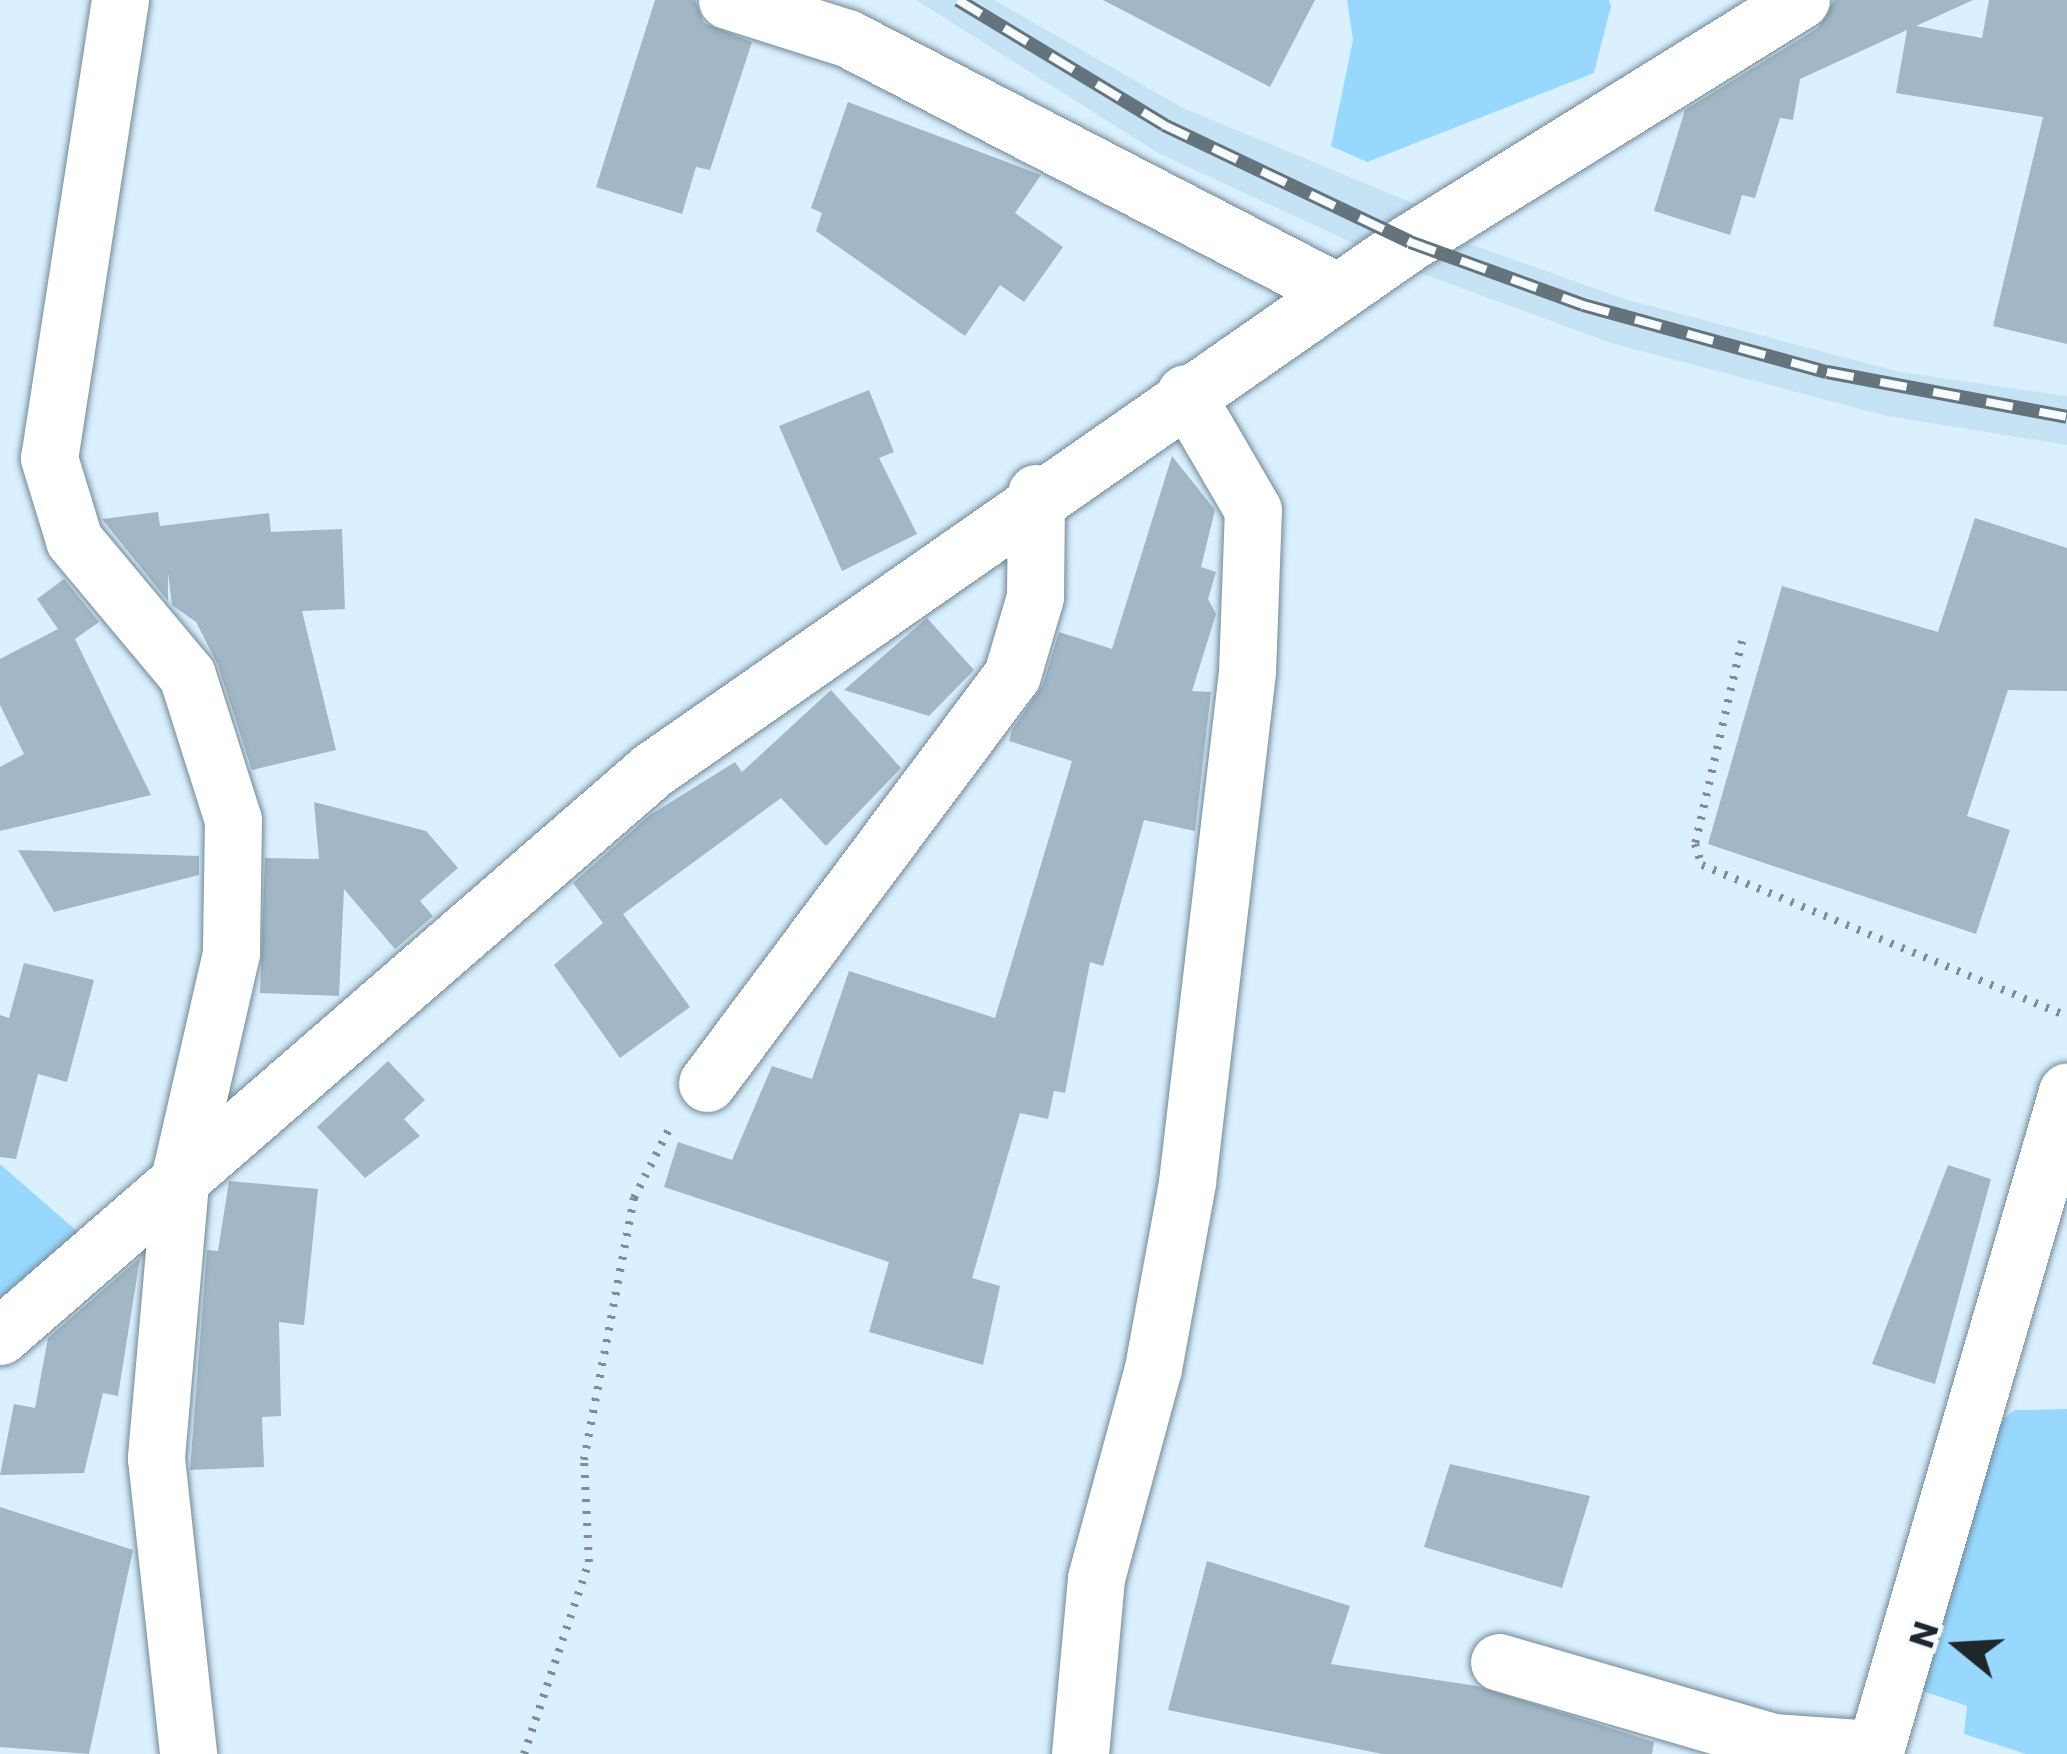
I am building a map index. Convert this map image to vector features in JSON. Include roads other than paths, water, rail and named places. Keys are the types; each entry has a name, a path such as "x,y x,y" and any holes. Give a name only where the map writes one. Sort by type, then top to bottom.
{"street":[{"path":"120,0 49,458 74,541 187,675 233,820 231,952 181,1171 156,1458 188,1754"},
{"path":"727,0 847,38 1336,291"},
{"path":"0,1336 181,1171 652,770 1036,493 1336,291 1802,0"},
{"path":"1080,1754 1096,1578 1154,1368 1187,1182 1247,672 1253,510 1186,392"},
{"path":"707,1083 1012,675 1035,597 1036,493"},
{"path":"1499,1662 1772,1742 1875,1752 2065,1113"}],"railway":[{"path":"958,0 1164,125 1410,242 1583,305 1827,372 2067,417"}]}
